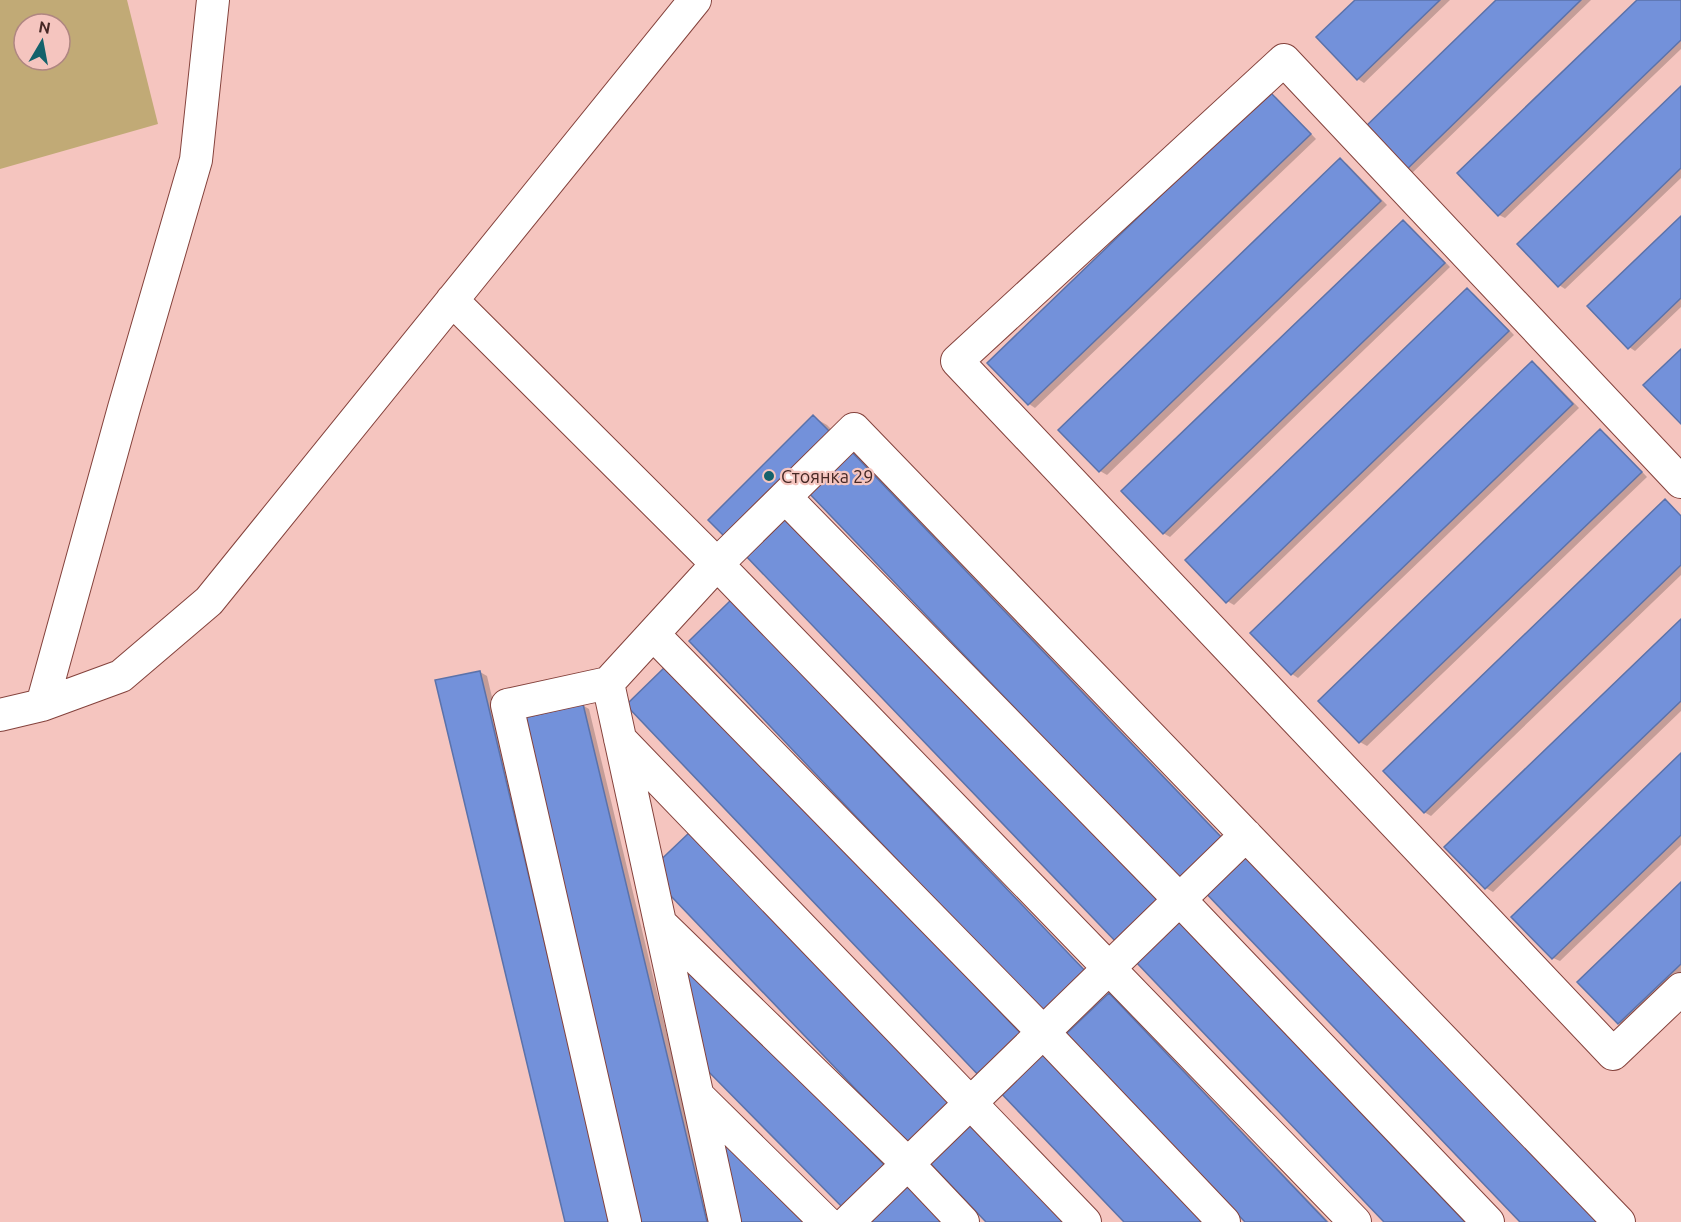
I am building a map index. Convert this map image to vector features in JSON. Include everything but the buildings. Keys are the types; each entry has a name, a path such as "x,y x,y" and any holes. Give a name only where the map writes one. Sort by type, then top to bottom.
{"street":[{"path":"42,705 124,408 196,160 213,0"},
{"path":"0,715 42,705 122,676 209,601 695,0"},
{"path":"1681,482 1284,60 957,361 1613,1054 1681,989"},
{"path":"452,300 717,564 1355,1222"},
{"path":"625,1222 507,705 608,683 717,564 854,429 1619,1222"},
{"path":"785,497 1180,900 1488,1222"},
{"path":"653,634 1044,1034 1224,1222"},
{"path":"608,683 725,1222"},
{"path":"621,739 1085,1222"},
{"path":"848,1222 1044,1034 1246,835"},
{"path":"660,923 908,1164 963,1222"},
{"path":"698,1096 826,1222"}],"shaded area":[{"path":"0,0 127,0 158,124 0,169"}],"place":[{"name":"Стоянка 29","path":"769,476"}]}
